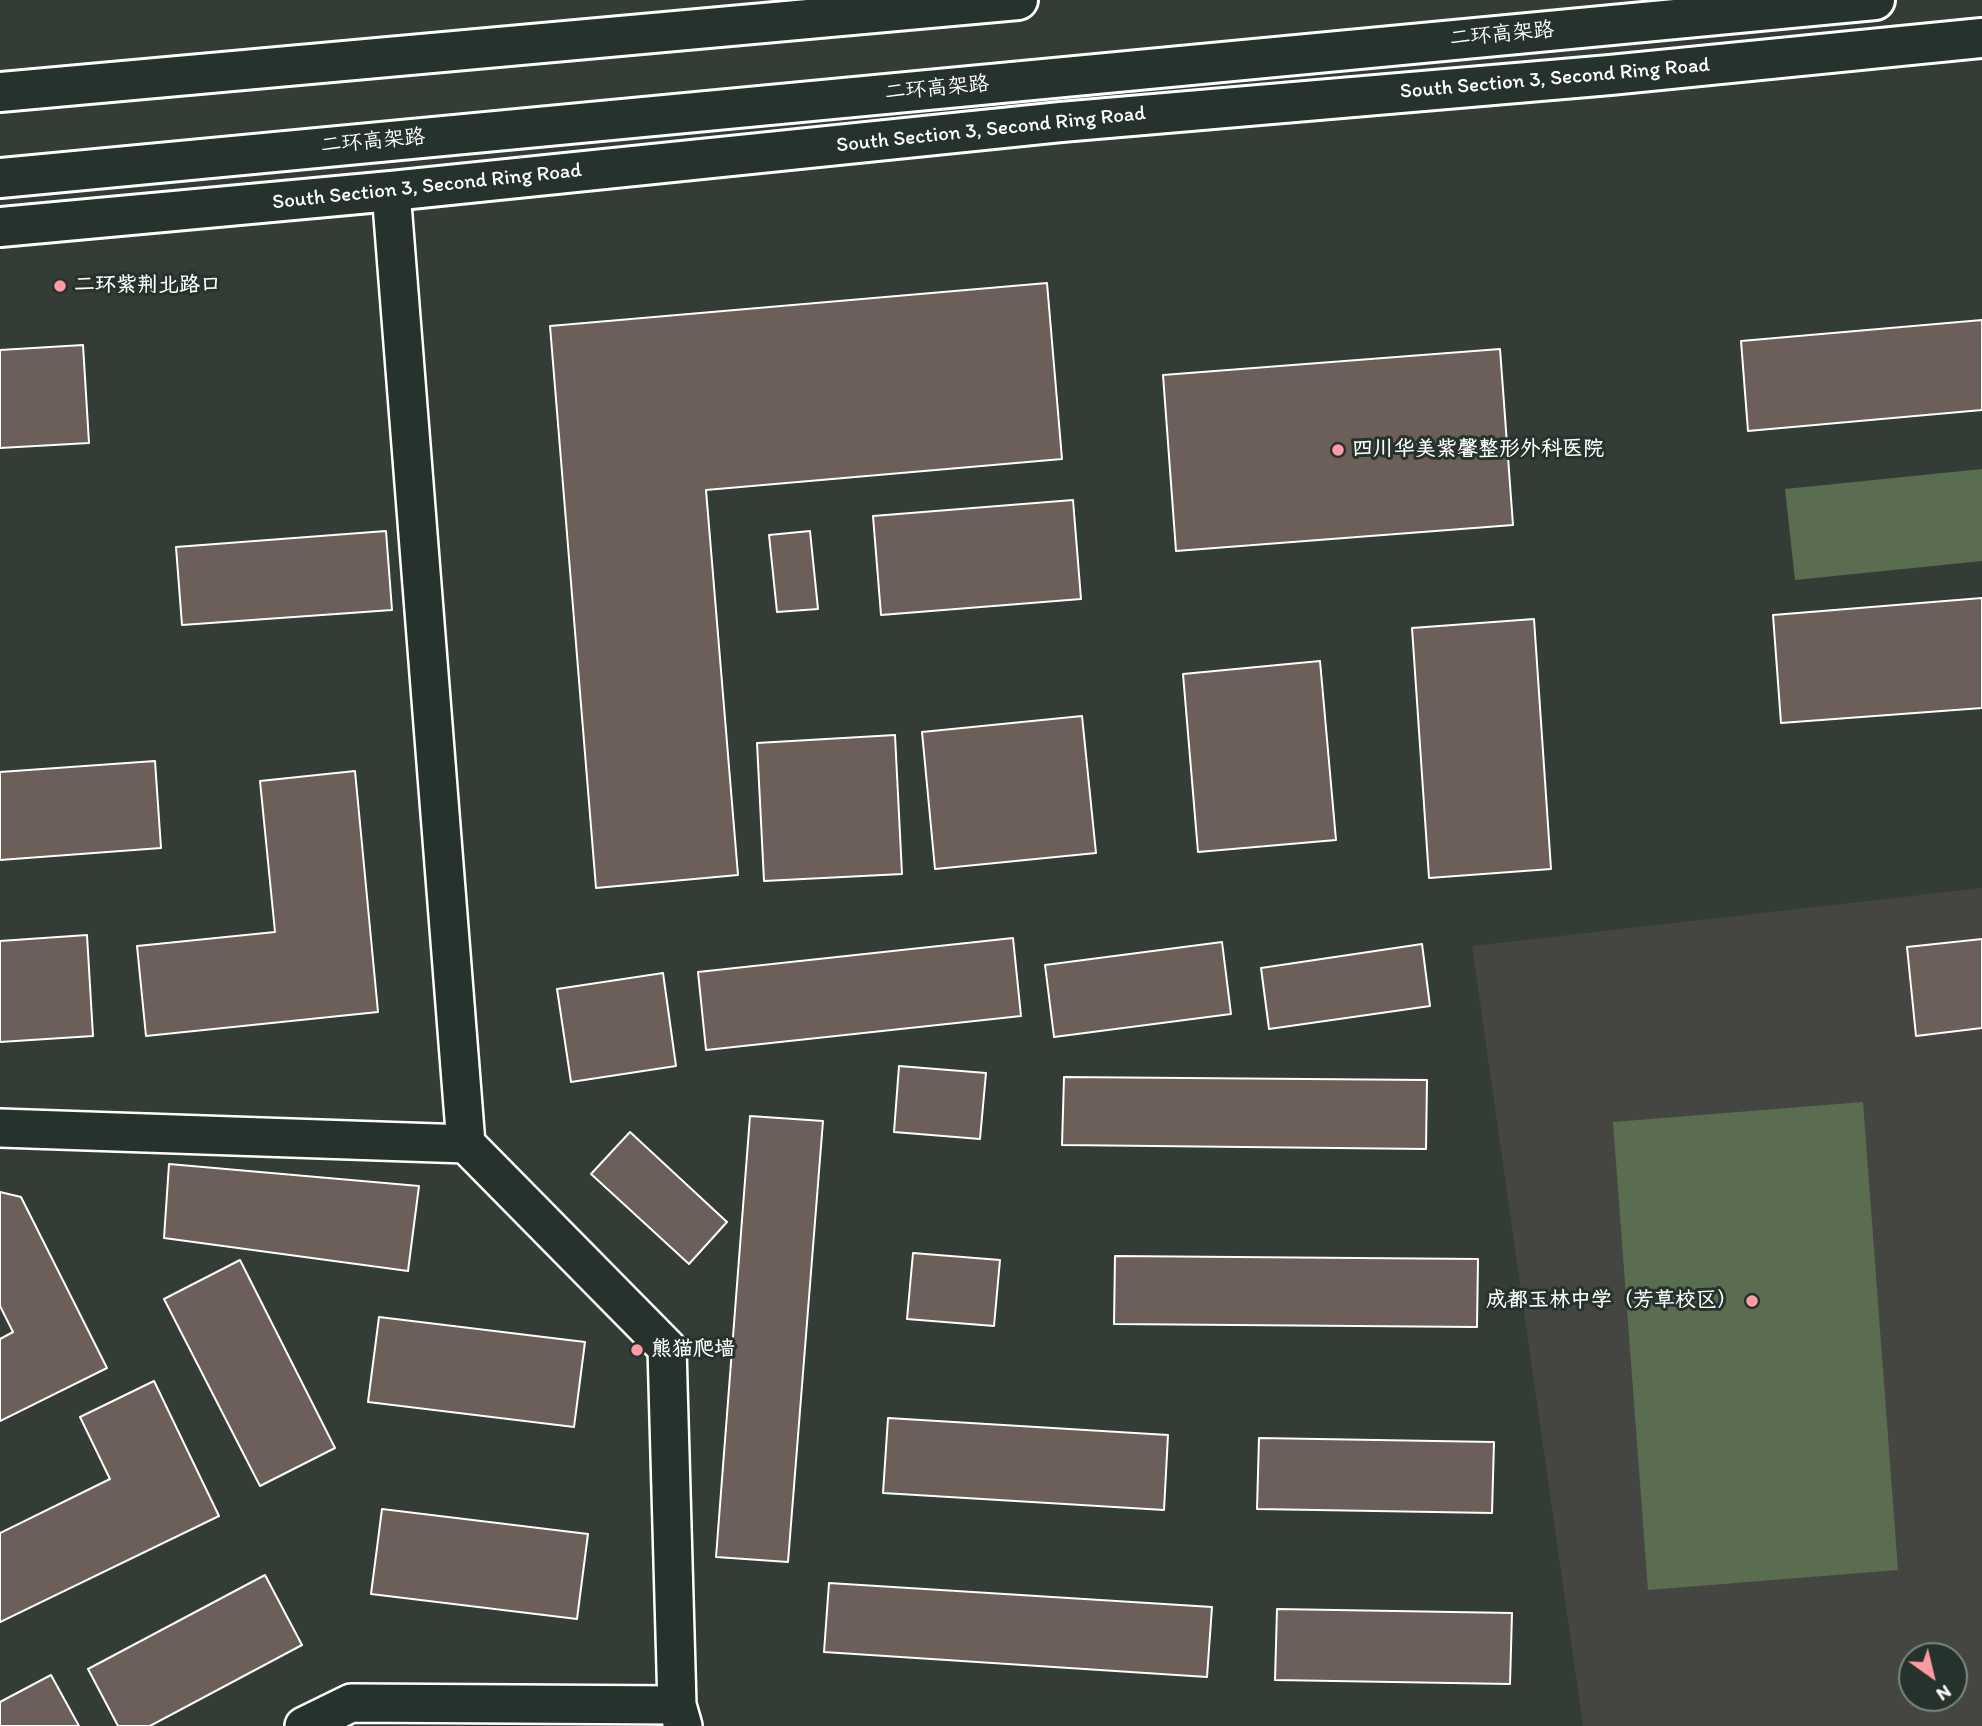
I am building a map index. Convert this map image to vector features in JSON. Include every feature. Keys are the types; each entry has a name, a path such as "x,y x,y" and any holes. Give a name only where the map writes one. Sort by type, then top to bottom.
{"main road":[{"path":"0,80 1009,0"},
{"path":"0,92 1018,0"},
{"name":"二环高架路","path":"0,178 1875,0"},
{"name":"South Section 3, Second Ring Road","path":"0,227 391,191 1061,122 1610,75 1982,38"}],"street":[{"path":"304,1726 351,1703 680,1716 667,1349 466,1144 391,191"},
{"path":"0,1128 466,1144"}],"shaded area":[{"name":"成都玉林中学（芳草校区）","path":"1982,888 1982,1726 1583,1726 1472,946"}],"green space":[{"path":"1982,469 1982,561 1795,580 1785,489"},
{"path":"1863,1102 1898,1570 1648,1590 1613,1122"}],"building":[{"path":"1047,283 1062,459 706,490 738,875 596,888 550,326"},
{"path":"1982,320 1982,410 1748,431 1741,341"},
{"path":"83,345 89,443 0,448 0,350"},
{"name":"四川华美紫馨整形外科医院","path":"1500,349 1513,525 1176,551 1163,375"},
{"path":"1073,500 1081,599 881,615 873,516"},
{"path":"386,531 392,610 182,625 176,547"},
{"path":"810,531 818,609 777,612 769,535"},
{"path":"1982,598 1982,708 1781,723 1773,615"},
{"path":"1534,619 1551,869 1429,878 1412,628"},
{"path":"1320,661 1336,840 1198,852 1183,674"},
{"path":"1082,716 1096,853 935,869 922,732"},
{"path":"895,735 902,874 764,881 757,743"},
{"path":"155,761 161,848 0,860 0,772"},
{"path":"355,771 378,1012 146,1036 137,946 275,932 260,781"},
{"path":"87,935 93,1036 0,1042 0,941"},
{"path":"1013,938 1021,1016 706,1050 698,972"},
{"path":"1982,939 1982,1028 1916,1036 1907,947"},
{"path":"1222,942 1231,1014 1054,1037 1045,965"},
{"path":"1422,944 1430,1006 1269,1029 1261,968"},
{"path":"663,973 676,1066 571,1082 557,989"},
{"path":"899,1066 986,1073 980,1139 894,1132"},
{"path":"1064,1077 1427,1080 1426,1149 1062,1145"},
{"path":"750,1116 823,1121 788,1562 716,1557"},
{"path":"630,1132 727,1222 689,1264 591,1174"},
{"path":"169,1164 419,1186 408,1271 164,1238"},
{"path":"0,1192 21,1197 107,1368 0,1421 0,1339 13,1332 0,1306"},
{"path":"913,1253 1000,1260 994,1326 907,1319"},
{"path":"1115,1256 1478,1259 1477,1327 1114,1324"},
{"path":"240,1260 335,1448 260,1486 164,1299"},
{"path":"379,1317 585,1342 574,1427 368,1402"},
{"path":"154,1381 219,1516 0,1622 0,1533 110,1479 80,1417"},
{"path":"888,1418 1168,1435 1164,1510 883,1493"},
{"path":"1259,1438 1494,1442 1492,1513 1257,1509"},
{"path":"382,1509 588,1534 577,1619 371,1594"},
{"path":"265,1575 302,1645 150,1726 118,1726 88,1669"},
{"path":"829,1583 1212,1607 1207,1677 824,1652"},
{"path":"1277,1609 1512,1613 1510,1684 1275,1680"},
{"path":"51,1675 79,1726 0,1726 0,1702"}],"place":[{"name":"二环紫荆北路口","path":"60,286"},
{"name":"四川华美紫馨整形外科医院","path":"1338,450"},
{"name":"成都玉林中学（芳草校区）","path":"1752,1301"},
{"name":"熊猫爬墙","path":"637,1350"}]}
